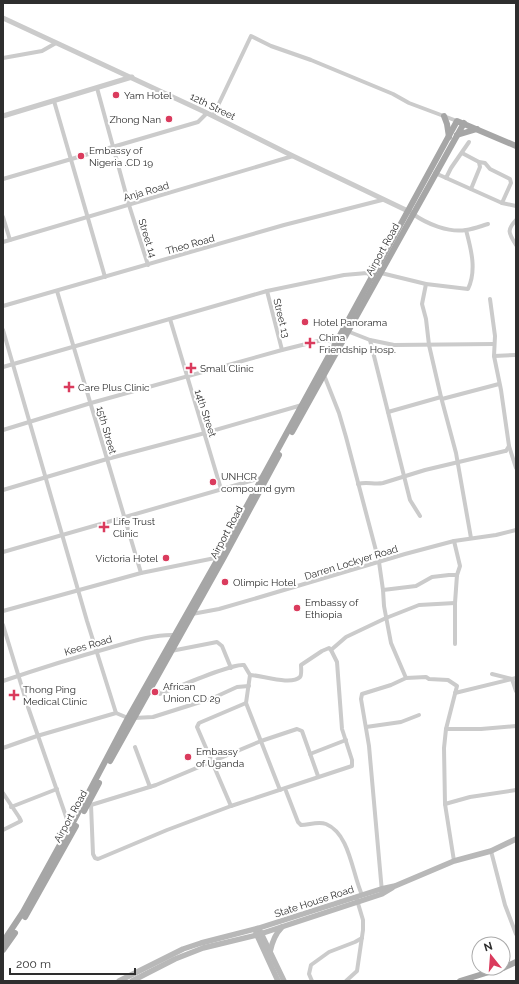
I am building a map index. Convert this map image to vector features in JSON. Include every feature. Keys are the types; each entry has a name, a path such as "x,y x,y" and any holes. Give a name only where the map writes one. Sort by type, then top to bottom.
{"main road":[{"path":"444,116 449,138"},
{"path":"458,121 516,146"},
{"name":"Airport Road","path":"3,950 90,804 131,718 150,690 178,635 192,614 261,478 304,405 324,375 381,273 410,213 458,121"},
{"name":"Airport Road","path":"3,942 38,891 67,832 221,557 372,277 464,123"},
{"path":"457,135 477,129"},
{"path":"119,981 131,979 169,959 225,939 283,926 382,891 454,861 491,851 516,839"},
{"name":"State House Road","path":"258,931 382,891"},
{"path":"270,952 272,942 276,934 283,926"},
{"path":"258,931 284,981"},
{"path":"258,931 278,981"},
{"path":"460,981 476,976"}],"street":[{"name":"12th Street","path":"3,18 210,114 410,213"},
{"path":"3,179 198,122 210,114 251,36 271,46 311,60 387,91 409,103 458,121"},
{"path":"3,58 42,51 56,43"},
{"path":"3,116 132,77"},
{"name":"Street 14","path":"97,88 129,205 148,264"},
{"path":"54,101 105,277"},
{"path":"446,178 469,142"},
{"path":"462,153 479,162 485,162 490,169 511,180 502,203"},
{"name":"Anja Road","path":"3,242 293,156"},
{"path":"471,189 480,167 479,162"},
{"path":"435,173 502,203 516,206"},
{"name":"Theo Road","path":"3,306 284,224 382,200"},
{"path":"410,213 424,221 453,231 466,230 488,224"},
{"path":"3,217 10,240"},
{"path":"516,220 509,232 516,245"},
{"path":"381,273 426,284 469,288 473,269 472,255 466,230"},
{"path":"3,367 267,290 344,275 367,273 372,277"},
{"path":"426,284 422,304 426,319 429,345 458,462 471,538"},
{"name":"Street 13","path":"267,290 282,350"},
{"name":"15th Street","path":"56,291 141,573"},
{"path":"490,299 495,336 494,356 509,446 516,468"},
{"name":"14th Street","path":"170,319 221,489"},
{"path":"3,330 78,590 116,713"},
{"path":"348,331 370,340 394,345 494,344"},
{"path":"3,430 91,403 282,350 322,340 336,342"},
{"path":"370,340 411,502 420,516"},
{"path":"494,356 516,355"},
{"path":"324,375 339,413 379,562 386,618 391,643 406,678"},
{"path":"388,412 499,384"},
{"path":"3,490 107,459 205,434 304,405"},
{"path":"358,484 368,482 374,484 383,483 458,462 505,451 509,446"},
{"path":"3,552 261,478"},
{"name":"Darren Lockyer Road","path":"192,614 219,609 454,541 496,535 516,530"},
{"path":"454,541 460,566 455,603 455,644"},
{"path":"3,611 141,573 221,557"},
{"path":"383,590 416,586 432,577 458,575"},
{"path":"332,650 346,637 386,618 419,606 455,603"},
{"path":"3,626 18,676 70,828"},
{"name":"Kees Road","path":"3,681 124,643 161,635 178,635"},
{"path":"171,651 218,642 222,646 231,668"},
{"path":"250,675 280,681 299,678 301,676 301,665 322,651 329,648 332,650"},
{"path":"318,776 302,731 299,729 261,741 150,787 90,804 95,858 98,859 231,806 352,766 352,760 342,729 338,691 338,665 332,650"},
{"path":"150,690 158,691 160,694 199,678 244,665 250,675 246,703 280,790"},
{"path":"492,674 512,679 516,691"},
{"path":"382,891 369,746 361,699 362,694 406,678 426,677 429,679 448,680 456,686 446,729 444,748 445,804 454,861"},
{"path":"455,693 516,678"},
{"path":"3,748 116,713 131,718 153,717 213,698 237,687 249,686"},
{"path":"231,806 197,725 246,703"},
{"path":"366,727 401,722 419,715"},
{"path":"446,729 481,729 516,726"},
{"path":"310,754 346,740"},
{"path":"135,747 150,787"},
{"path":"11,807 57,789"},
{"path":"445,804 470,797 516,790"},
{"path":"286,791 298,822 301,825 317,823 325,824 332,828 343,839 359,898 363,920 357,971 346,981"},
{"path":"3,793 21,821 3,830"},
{"path":"491,851 505,905 516,934"},
{"path":"312,981 309,974 310,965 329,952 362,938"}],"place":[{"name":"Yam Hotel","path":"116,95"},
{"name":"Zhong Nan","path":"169,119"},
{"name":"Embassy of Nigeria .CD 19","path":"81,156"},
{"name":"Hotel Panorama","path":"305,322"},
{"name":"China Friendship Hosp.","path":"310,343"},
{"name":"Small Clinic","path":"191,368"},
{"name":"Care Plus Clinic","path":"69,387"},
{"name":"UNHCR compound gym","path":"213,482"},
{"name":"Life Trust Clinic","path":"104,527"},
{"name":"Victoria Hotel","path":"166,558"},
{"name":"Olimpic Hotel","path":"225,582"},
{"name":"Embassy of Ethiopia","path":"297,608"},
{"name":"African Union CD 29","path":"155,692"},
{"name":"Thong Ping Medical Clinic","path":"14,695"},
{"name":"Embassy of Uganda","path":"188,757"}]}
